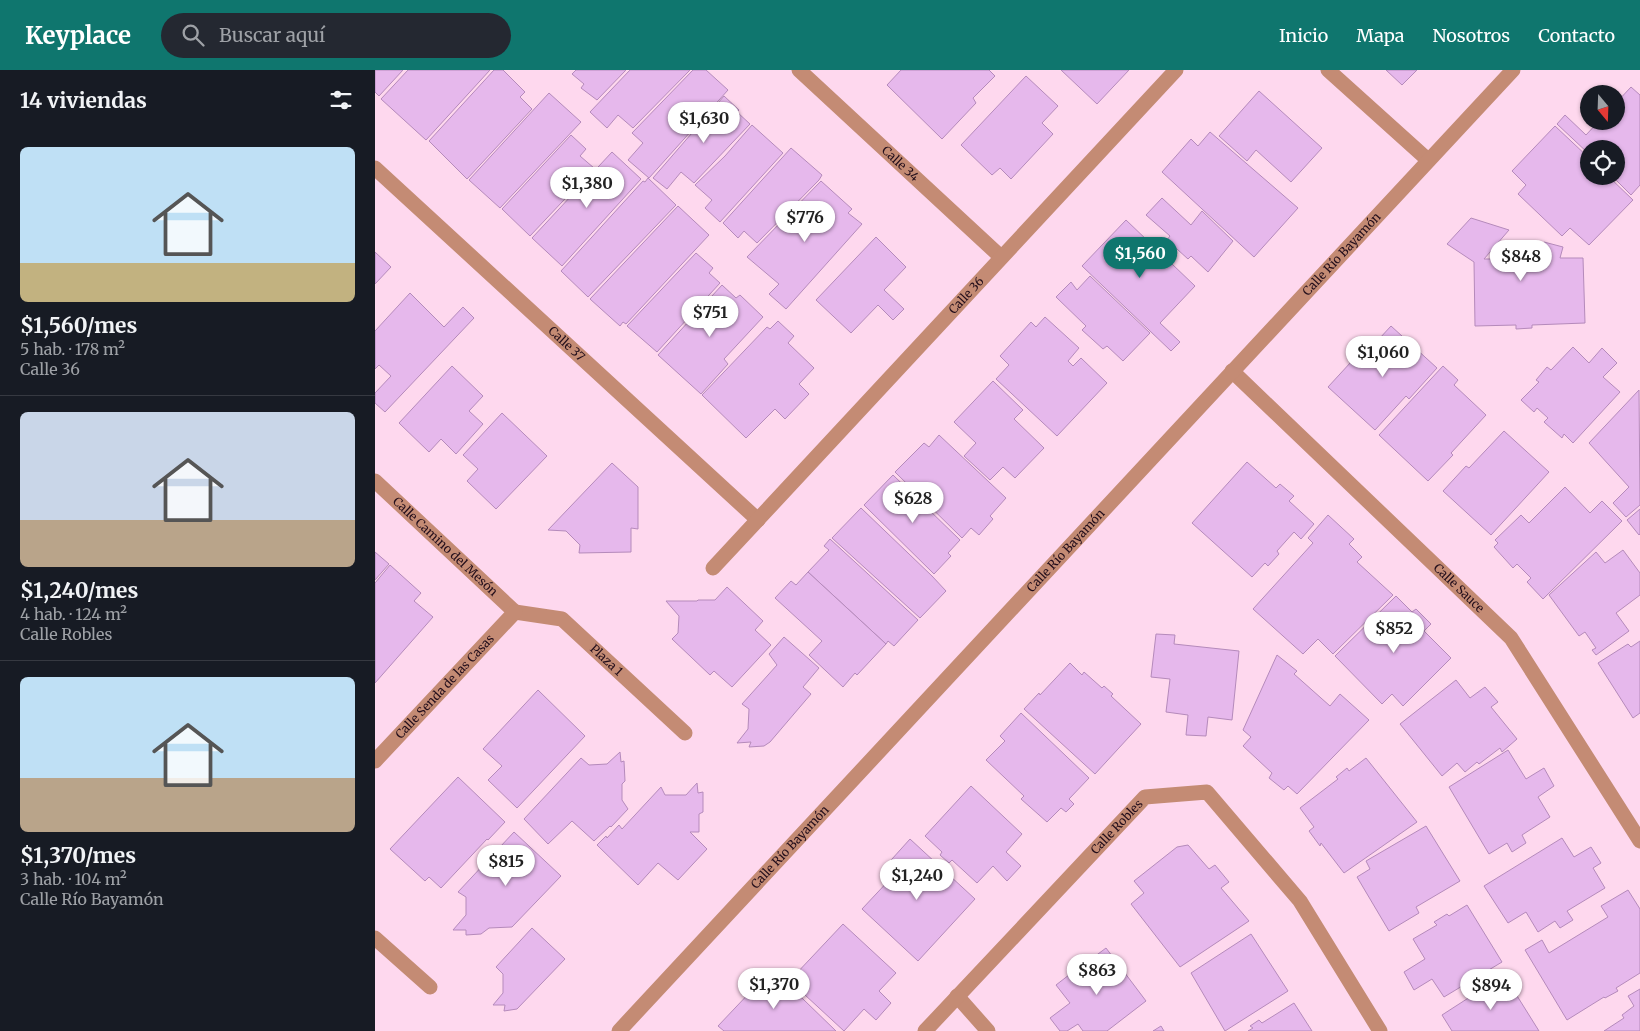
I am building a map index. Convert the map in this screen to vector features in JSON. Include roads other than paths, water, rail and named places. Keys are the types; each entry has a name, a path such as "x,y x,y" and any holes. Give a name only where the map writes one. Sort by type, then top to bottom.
{"street":[{"name":"Calle 34","path":"799,70 1001,257"},
{"name":"Calle 36","path":"713,568 1176,70"},
{"path":"1328,70 1428,160"},
{"name":"Calle Río Bayamón","path":"619,1031 1513,70"},
{"name":"Calle 37","path":"375,168 758,520"},
{"name":"Calle Sauce","path":"1232,371 1511,638 1640,841"},
{"name":"Calle Camino del Mesón","path":"375,481 515,612"},
{"name":"Plaza 1","path":"515,612 562,619 685,733"},
{"name":"Calle Senda de las Casas","path":"375,761 515,612"},
{"name":"Calle Robles","path":"925,1031 1145,797 1207,792 1300,901 1380,1031"},
{"path":"375,938 430,987"},
{"path":"957,996 988,1031"}]}
